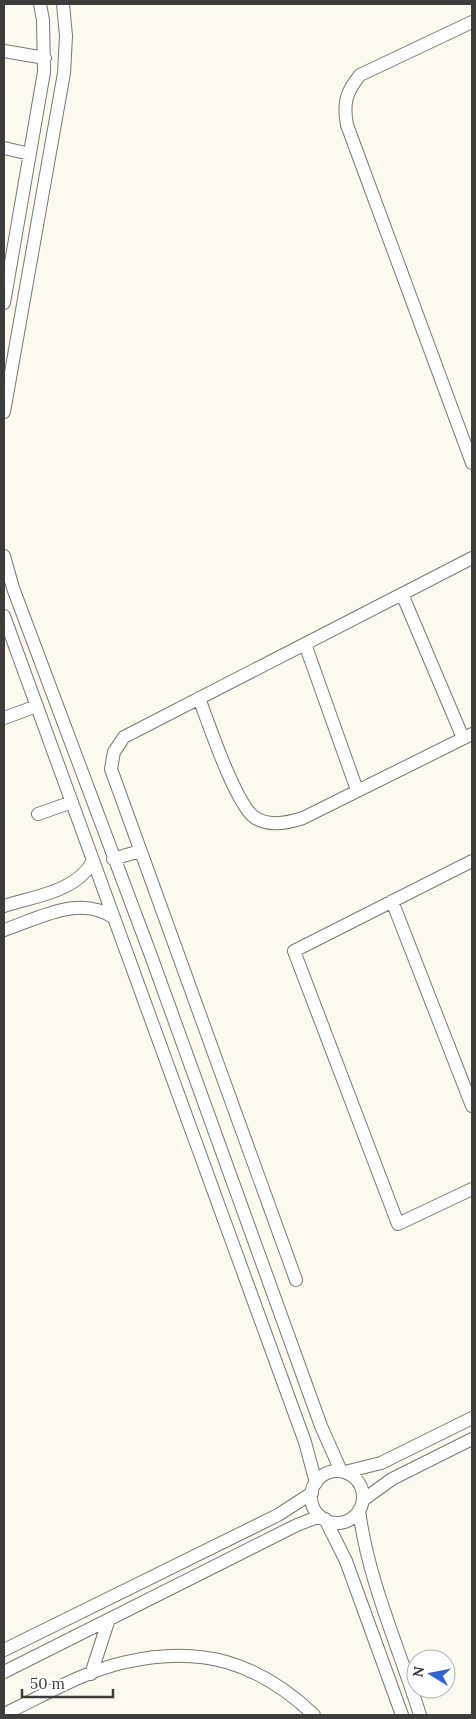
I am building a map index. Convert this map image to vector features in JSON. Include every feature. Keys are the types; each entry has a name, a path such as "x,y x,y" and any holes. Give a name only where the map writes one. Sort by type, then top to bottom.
{"street":[{"path":"4,303 45,58 43,20 40,4"},
{"path":"4,412 6,388 64,73 66,36 63,4"},
{"path":"472,22 360,75 348,89 344,107 347,125 472,463"},
{"path":"4,51 45,58"},
{"path":"4,148 30,154"},
{"path":"15,239 33,243"},
{"path":"4,556 13,588 150,953 321,1426 343,1472 351,1475 360,1486 367,1555 394,1644 420,1715"},
{"path":"296,1280 111,769 114,752 124,737 472,558"},
{"path":"199,698 241,803 255,818 270,823 284,824 303,818 468,736 402,594"},
{"path":"5,622 82,827 305,1442 314,1488 312,1502 323,1518 346,1561 402,1715"},
{"path":"306,644 357,790"},
{"path":"4,718 37,706"},
{"path":"38,814 72,802"},
{"path":"82,827 99,820"},
{"path":"114,859 140,851"},
{"path":"4,906 70,885 80,879 93,861"},
{"path":"472,861 294,951 398,1224 472,1189"},
{"path":"392,901 472,1106"},
{"path":"4,930 77,906 90,906 103,910 114,918"},
{"path":"130,961 150,953"},
{"path":"4,1650 278,1515 314,1488 327,1473 343,1472 387,1461 472,1418"},
{"path":"4,1672 296,1525 323,1518 340,1522 348,1520 361,1505 392,1479 472,1439"},
{"path":"91,1674 109,1619"},
{"path":"4,1714 91,1674 125,1662 172,1655 202,1656 243,1666 278,1686 314,1715"}]}
